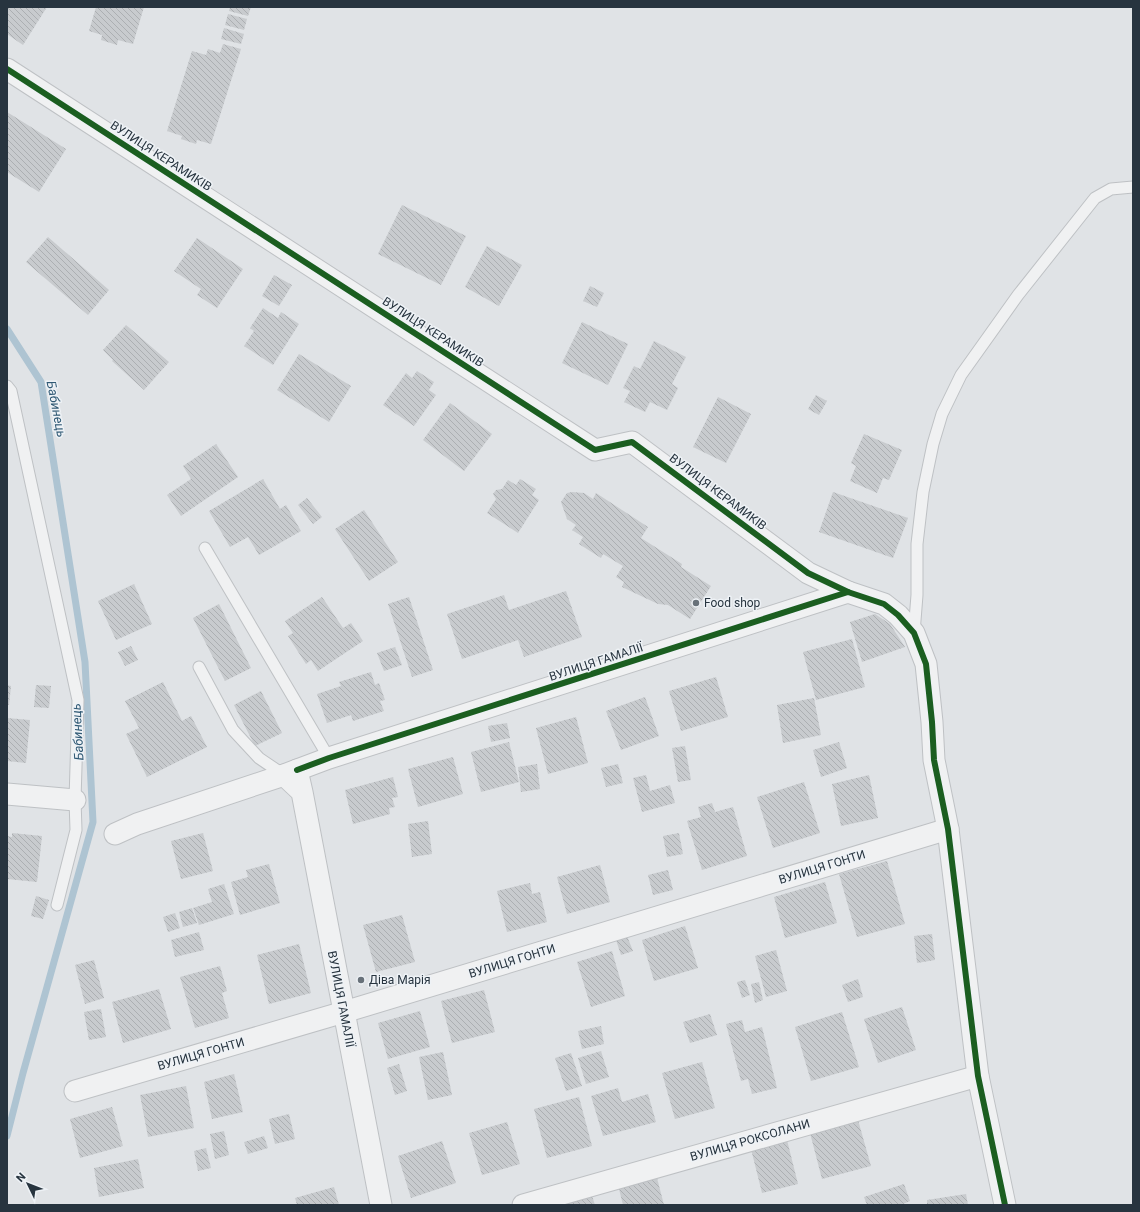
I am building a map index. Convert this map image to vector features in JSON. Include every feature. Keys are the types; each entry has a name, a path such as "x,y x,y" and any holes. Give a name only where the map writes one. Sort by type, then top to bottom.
{"street":[{"name":"ВУЛИЦЯ КЕРАМИКІВ","path":"7,69 595,450 632,442 808,573 848,592"},
{"path":"848,592 884,604 898,615 914,634 926,664 934,760 948,828 978,1076 1005,1205"},
{"name":"ВУЛИЦЯ ГАМАЛІЇ","path":"115,834 137,824 291,773 329,758 848,592"},
{"name":"ВУЛИЦЯ ГАМАЛІЇ","path":"291,773 302,792 381,1205"},
{"path":"7,794 75,800"},
{"name":"ВУЛИЦЯ ГОНТИ","path":"75,1091 344,1012 948,828"},
{"name":"ВУЛИЦЯ РОКСОЛАНИ","path":"523,1205 978,1076"}],"lane":[{"path":"914,634 917,595 917,544 923,492 933,444 942,414 961,375 1018,294 1095,198 1111,189 1133,187"},
{"path":"7,386 11,391 78,700 75,800 76,830 57,905"},
{"path":"205,548 329,758"},
{"path":"199,667 233,730 259,758 291,773"}],"building":[{"path":"7,7 47,7 23,45 7,34"},
{"path":"96,7 144,7 133,44 118,40 117,45 101,40 102,35 89,31"},
{"path":"230,7 251,7 248,16 229,11"},
{"path":"228,14 247,19 244,30 225,25"},
{"path":"224,28 244,34 241,44 221,39"},
{"path":"223,44 241,49 211,144 197,140 196,144 181,139 182,136 167,131 192,51 206,55 208,49 220,53"},
{"path":"7,112 66,149 39,192 7,172"},
{"path":"402,205 466,236 441,285 378,254"},
{"path":"48,237 109,290 88,315 26,262"},
{"path":"197,238 243,269 217,308 197,295 201,289 174,271"},
{"path":"487,246 522,265 499,306 465,287"},
{"path":"274,275 292,285 279,306 262,296"},
{"path":"590,286 604,293 597,307 583,301"},
{"path":"263,308 278,318 281,312 299,324 273,365 244,346 254,331 250,328"},
{"path":"582,322 628,344 608,385 562,363"},
{"path":"126,325 169,362 144,390 112,361 113,360 103,350"},
{"path":"654,341 686,357 672,384 678,388 667,410 650,402 645,412 624,402 630,391 623,388 634,366 640,369"},
{"path":"299,354 351,386 329,422 277,390"},
{"path":"417,371 434,382 429,390 436,395 414,426 383,405 406,373 412,378"},
{"path":"816,395 827,401 819,415 808,409"},
{"path":"718,397 751,414 726,463 693,447"},
{"path":"450,403 492,434 464,471 423,440"},
{"path":"864,434 902,450 889,480 883,478 877,493 850,481 856,466 851,463"},
{"path":"216,444 238,477 181,516 167,495 191,479 183,466"},
{"path":"263,479 280,509 286,505 301,531 259,555 248,537 230,547 209,511"},
{"path":"520,479 536,489 532,495 539,500 518,533 487,513 496,499 493,494 496,490 502,489 508,480 516,485"},
{"path":"833,492 908,518 893,558 819,532"},
{"path":"567,493 584,493 593,499 596,493 648,527 641,538 682,564 681,567 711,586 690,619 668,605 658,604 622,587 624,582 616,577 623,566 603,554 601,558 579,544 583,537 572,530 576,525 567,519 561,502"},
{"path":"307,498 322,517 313,524 298,505"},
{"path":"364,510 398,562 369,581 335,529"},
{"path":"134,584 152,624 116,640 98,601"},
{"path":"566,591 582,637 524,657 518,640 462,659 447,614 504,595 509,610"},
{"path":"322,597 343,628 351,623 363,641 318,671 311,660 306,664 288,636 293,633 285,621"},
{"path":"409,597 433,670 412,677 388,604"},
{"path":"219,604 251,668 225,681 193,618"},
{"path":"875,614 890,624 905,647 862,662 850,622"},
{"path":"852,639 865,687 816,700 803,652"},
{"path":"131,646 138,660 125,666 118,652"},
{"path":"395,647 402,665 384,671 377,653"},
{"path":"371,672 375,685 379,683 385,700 380,701 384,711 353,721 351,715 327,723 317,694 341,686 339,682"},
{"path":"716,677 728,717 681,731 669,691"},
{"path":"163,682 182,721 191,716 207,747 147,777 126,734 139,728 125,701"},
{"path":"7,685 11,686 9,705 7,704"},
{"path":"36,685 51,686 49,708 34,707"},
{"path":"261,691 282,733 255,746 234,705"},
{"path":"645,697 659,736 621,750 606,711"},
{"path":"814,698 821,735 783,743 777,705"},
{"path":"576,717 588,763 548,774 536,728"},
{"path":"7,718 30,720 26,763 7,761"},
{"path":"507,723 510,738 491,742 488,726"},
{"path":"509,742 519,782 481,792 471,752"},
{"path":"839,742 847,768 821,777 813,750"},
{"path":"685,746 691,780 678,782 672,748"},
{"path":"453,757 463,794 418,807 408,769"},
{"path":"537,764 540,789 521,792 518,767"},
{"path":"618,764 623,783 606,787 601,768"},
{"path":"646,775 650,791 670,785 675,803 642,812 633,778"},
{"path":"869,775 878,818 841,826 832,784"},
{"path":"393,777 398,797 392,798 395,807 389,808 390,814 353,824 345,790"},
{"path":"804,782 820,833 773,848 757,797"},
{"path":"712,803 715,812 733,807 747,856 702,870 687,821 701,817 698,807"},
{"path":"428,821 432,854 412,857 408,824"},
{"path":"12,833 42,836 37,882 7,879 7,836 12,837"},
{"path":"203,833 213,871 181,879 171,841"},
{"path":"679,833 683,854 667,857 663,836"},
{"path":"887,861 905,924 857,937 839,874"},
{"path":"269,864 280,903 240,915 231,882 248,877 246,870"},
{"path":"600,865 610,902 567,914 557,877"},
{"path":"668,870 673,890 653,895 648,875"},
{"path":"825,882 837,923 785,938 774,897"},
{"path":"530,883 532,894 540,892 547,922 507,932 497,891"},
{"path":"224,884 234,914 199,925 193,908 212,902 208,889"},
{"path":"36,896 49,900 43,919 31,916"},
{"path":"192,908 197,923 183,927 179,912"},
{"path":"175,913 180,928 168,932 163,917"},
{"path":"402,915 415,962 376,972 363,925"},
{"path":"685,926 698,968 654,981 642,940"},
{"path":"199,932 204,950 175,957 171,940"},
{"path":"932,934 935,960 917,963 914,936"},
{"path":"627,936 633,951 621,955 616,940"},
{"path":"299,944 311,993 269,1004 257,955"},
{"path":"776,950 787,991 766,997 755,956"},
{"path":"612,951 625,996 591,1007 577,962"},
{"path":"94,960 104,998 85,1004 75,965"},
{"path":"220,966 227,991 222,993 229,1018 195,1028 180,977"},
{"path":"858,979 863,997 848,1002 842,985"},
{"path":"745,980 750,995 742,998 737,982"},
{"path":"759,982 763,1000 755,1003 751,984"},
{"path":"159,989 171,1029 123,1043 112,1002"},
{"path":"484,990 495,1032 452,1043 441,1001"},
{"path":"902,1007 916,1050 878,1063 864,1019"},
{"path":"101,1009 106,1037 89,1040 84,1012"},
{"path":"420,1011 430,1047 388,1059 378,1023"},
{"path":"842,1012 859,1067 811,1081 795,1027"},
{"path":"710,1014 717,1035 690,1043 683,1022"},
{"path":"742,1020 745,1032 762,1027 777,1088 752,1094 748,1079 741,1081 726,1024"},
{"path":"601,1026 604,1044 582,1049 578,1031"},
{"path":"601,1051 609,1077 586,1084 578,1058"},
{"path":"443,1052 452,1095 428,1100 419,1057"},
{"path":"571,1053 582,1086 566,1091 555,1058"},
{"path":"702,1062 715,1108 675,1119 662,1073"},
{"path":"399,1064 407,1091 395,1095 387,1068"},
{"path":"234,1074 243,1112 212,1119 204,1082"},
{"path":"186,1086 194,1128 148,1137 140,1095"},
{"path":"618,1088 622,1102 648,1094 656,1122 603,1136 591,1096"},
{"path":"579,1097 592,1146 547,1158 534,1109"},
{"path":"112,1107 123,1146 80,1158 70,1119"},
{"path":"289,1114 295,1139 275,1144 269,1119"},
{"path":"858,1120 871,1166 822,1179 810,1133"},
{"path":"507,1122 520,1164 482,1175 469,1133"},
{"path":"224,1131 229,1155 215,1159 210,1134"},
{"path":"264,1136 268,1148 248,1154 244,1142"},
{"path":"787,1140 798,1184 762,1193 751,1149"},
{"path":"442,1141 456,1183 411,1198 398,1156"},
{"path":"206,1148 211,1168 198,1171 194,1151"},
{"path":"138,1159 144,1188 99,1197 94,1168"},
{"path":"657,1178 664,1205 623,1205 619,1189"},
{"path":"904,1184 910,1201 901,1205 867,1205 864,1197"},
{"path":"334,1187 339,1205 297,1205 295,1198"},
{"path":"591,1193 595,1205 554,1205"},
{"path":"966,1194 968,1205 927,1205 927,1200"}],"waterway":[{"name":"Бабинець","path":"7,329 41,382 85,662 93,822 23,1073 7,1136"}],"cycle path":[{"path":"7,69 595,450 632,442 808,573 848,592"},
{"path":"297,770 329,758 848,592 884,604 898,615 914,633 926,664 934,760 948,829 978,1076 1005,1205"}],"place":[{"name":"Food shop","path":"696,603"},
{"name":"Діва Марія","path":"361,980"}]}
